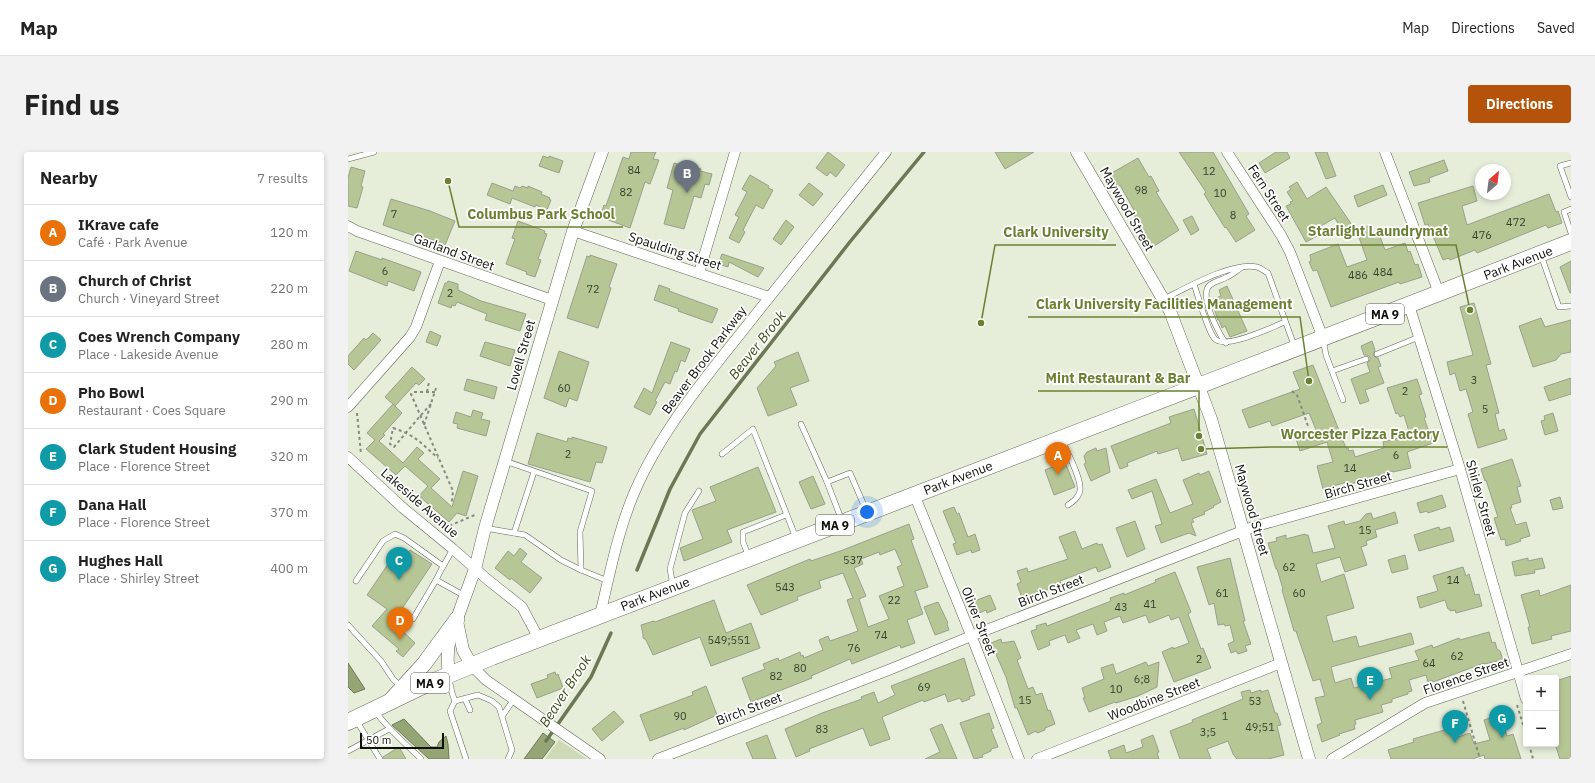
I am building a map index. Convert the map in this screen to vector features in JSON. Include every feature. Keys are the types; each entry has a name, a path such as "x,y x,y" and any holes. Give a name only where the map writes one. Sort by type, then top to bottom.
{"highway":[{"name":"Park Avenue","path":"352,721 389,702 449,675 600,615 1571,242"}],"main road":[{"path":"389,702 424,664 457,620"}],"street":[{"name":"Lovell Street","path":"449,675 447,662 448,650 475,568 485,528 572,231 602,152"},
{"path":"699,273 735,152"},
{"name":"Beaver Brook Parkway","path":"600,615 626,516 645,471 671,427 769,297 886,152"},
{"name":"Maywood Street","path":"1077,152 1170,311 1199,386 1211,419 1309,759"},
{"name":"Fern Street","path":"1228,152 1281,235 1290,252 1323,338"},
{"path":"1385,152 1439,293"},
{"name":"Garland Street","path":"348,226 440,261 552,300"},
{"name":"Spaulding Street","path":"572,231 769,297"},
{"path":"352,409 410,337 416,327 440,261"},
{"name":"Shirley Street","path":"1409,305 1460,469 1518,672 1521,700"},
{"name":"Lakeside Avenue","path":"348,457 403,508 522,607 539,639"},
{"name":"Birch Street","path":"658,759 1243,531 1460,469"},
{"name":"Oliver Street","path":"914,494 972,636 1019,759"},
{"path":"457,620 463,650 472,666 486,680 600,759"},
{"name":"Florence Street","path":"1332,759 1425,703 1571,654"},
{"name":"Woodbine Street","path":"1037,759 1281,663"}],"lane":[{"path":"348,159 374,152"},
{"path":"1571,163 1560,166 1571,197"},
{"path":"1571,209 1564,212 1571,233"},
{"path":"1541,254 1559,307 1571,306"},
{"path":"1163,299 1218,272 1243,267 1259,267 1268,273 1295,349"},
{"path":"1226,343 1222,338 1210,311 1206,297 1207,290 1209,286 1243,267"},
{"path":"1194,284 1214,338 1218,342 1226,343 1244,338 1285,322"},
{"path":"1377,354 1419,337"},
{"path":"1323,338 1326,355 1343,400"},
{"path":"1332,371 1366,359"},
{"path":"801,424 843,522"},
{"path":"722,454 753,428 796,540"},
{"path":"1062,438 1079,482 1080,489 1078,496 1068,505"},
{"path":"505,461 592,491 580,532 581,570"},
{"path":"514,533 534,472"},
{"path":"827,482 850,473 867,512"},
{"path":"673,587 670,569 685,513 699,492"},
{"path":"749,558 743,542 743,532 786,515"},
{"path":"485,528 525,535 561,560 608,581"},
{"path":"356,581 384,541 395,534 404,538 443,566"},
{"path":"413,619 454,549"},
{"path":"436,580 466,597"},
{"path":"348,625 381,661 402,688"},
{"path":"449,675 455,701 450,711 466,759"},
{"path":"455,701 478,695 492,701 499,707 503,715 512,750 508,759"},
{"path":"465,699 470,710"},
{"path":"503,715 514,699"},
{"path":"374,710 389,729 404,741 421,759"},
{"path":"352,721 368,740 380,759"},
{"path":"348,751 389,729"}],"path":[{"path":"427,392 429,382"},
{"path":"424,425 436,388"},
{"path":"1292,391 1297,395 1308,426"},
{"path":"435,392 413,392 411,394 452,491 452,502"},
{"path":"431,404 406,432 394,447 390,444 393,428 406,432 412,435 438,458"},
{"path":"352,409 361,458"},
{"path":"441,530 480,513"},
{"path":"1521,700 1523,714"},
{"path":"1463,701 1480,759"},
{"path":"1530,747 1533,759"}],"shaded area":[{"path":"348,663 365,689 354,693 348,687"},
{"path":"404,719 431,747 437,747 439,742 446,736 449,759 429,759 392,725"},
{"name":"Beaver Brook","path":"543,733 555,742 542,759 524,759"},
{"path":"559,740 587,759 545,759"}],"building":[{"path":"631,152 656,152 653,159 659,160 650,184 645,182 630,228 600,217 604,205 606,206 623,157 629,159"},
{"path":"828,152 845,165 836,177 830,172 827,176 816,168"},
{"path":"995,152 1034,152 1005,169"},
{"path":"1179,152 1213,152 1249,214 1246,216 1255,230 1236,242 1226,227 1225,228 1204,194 1206,192"},
{"path":"1276,152 1287,152 1290,158 1265,173 1259,163"},
{"path":"1315,152 1327,152 1336,176 1326,179"},
{"path":"543,156 549,158 549,156 563,161 559,173 539,166"},
{"path":"1138,158 1149,177 1151,176 1159,191 1156,192 1179,230 1151,248 1144,234 1145,233 1134,215 1136,214 1120,185 1118,187 1110,174"},
{"path":"1444,160 1448,171 1429,178 1430,182 1414,186 1409,172"},
{"path":"674,163 681,165 682,163 701,169 700,171 712,174 709,185 705,184 701,198 694,196 684,229 664,224 673,190 667,188"},
{"path":"351,167 365,171 361,186 363,187 357,208 348,206 348,178"},
{"path":"750,175 773,190 763,209 756,205 743,230 745,232 739,243 729,238 739,217 735,215 747,192 742,189"},
{"path":"1297,182 1307,199 1326,187 1352,225 1342,231 1335,218 1319,227 1323,233 1306,242 1286,206 1291,204 1290,202 1293,201 1287,192 1291,189 1289,187"},
{"path":"492,183 513,191 515,186 520,188 522,186 528,188 528,186 542,192 541,194 550,198 549,199 551,200 547,210 512,198 510,204 487,195"},
{"path":"809,183 823,194 813,206 799,195"},
{"path":"1383,185 1387,195 1358,207 1354,196"},
{"path":"1473,186 1475,200 1477,201 1462,206 1467,225 1549,194 1556,212 1558,211 1562,223 1548,228 1546,225 1477,253 1475,250 1450,260 1449,258 1443,260 1428,224 1425,225 1418,203"},
{"path":"391,199 430,211 455,221 445,245 422,236 421,238 383,225"},
{"path":"1192,216 1199,230 1191,235 1183,220"},
{"path":"786,220 794,227 781,245 773,239"},
{"path":"518,221 545,231 544,233 547,234 538,259 541,260 535,277 526,274 527,272 506,264 515,239 512,238"},
{"path":"1371,226 1373,236 1379,234 1385,250 1405,243 1408,252 1410,251 1415,265 1418,264 1422,277 1400,284 1399,282 1331,307 1317,270 1313,271 1309,262 1311,261 1310,255 1338,244 1347,267 1367,260 1356,229"},
{"path":"356,251 382,260 382,258 421,272 414,291 388,281 387,286 349,271"},
{"path":"722,254 764,268 758,277 729,262 728,267 718,264"},
{"path":"590,255 617,264 598,328 567,318 587,256 590,257"},
{"path":"1571,261 1571,293 1570,293 1560,267"},
{"path":"448,281 458,284 458,290 481,301 526,314 520,331 485,320 487,314 457,302 455,306 452,305 451,308 438,303 445,283"},
{"path":"659,285 670,289 669,291 718,309 712,323 678,311 679,309 654,300"},
{"path":"1227,286 1247,331 1230,337 1225,326 1222,328 1211,300 1221,296 1219,290"},
{"path":"1474,303 1491,364 1486,365 1499,413 1495,414 1499,431 1504,429 1507,439 1478,448 1468,414 1473,412 1466,389 1460,391 1455,373 1450,375 1447,362 1473,355 1460,307"},
{"path":"1541,318 1545,327 1571,320 1571,352 1561,354 1556,360 1533,367 1519,326"},
{"path":"430,331 441,336 437,346 426,342"},
{"path":"373,333 381,340 354,370 348,364 348,356 364,338 366,340"},
{"path":"1372,341 1375,350 1373,355 1378,358 1381,366 1378,367 1384,383 1365,390 1369,401 1360,404 1351,379 1370,372 1367,363 1370,360 1370,357 1364,355 1361,346"},
{"path":"485,342 515,350 510,366 480,356"},
{"path":"671,342 690,349 685,362 681,360 677,372 675,371 670,384 665,382 655,401 657,402 650,415 634,407 644,388 652,393"},
{"path":"559,351 589,362 577,401 569,398 566,407 544,398"},
{"path":"798,352 809,381 790,388 797,405 768,416 757,388 776,366 774,362"},
{"path":"1313,365 1346,448 1348,448 1349,451 1353,450 1355,457 1384,448 1383,442 1410,435 1404,415 1400,417 1398,413 1396,414 1387,388 1417,379 1422,394 1419,395 1426,417 1424,418 1433,443 1407,452 1411,468 1392,471 1348,485 1347,482 1323,489 1317,466 1333,462 1327,442 1300,451 1296,439 1317,432 1309,413 1272,426 1270,421 1249,428 1242,410 1300,389 1293,372"},
{"path":"412,367 425,379 419,385 416,383 395,406 385,397"},
{"path":"1571,378 1571,394 1549,401 1544,387"},
{"path":"467,379 497,387 494,399 464,390"},
{"path":"393,404 402,413 383,434 385,435 379,441 403,463 417,447 424,453 418,459 440,479 431,488 452,507 463,471 478,476 466,516 457,513 449,522 419,496 428,486 405,466 396,475 366,449 375,440 367,433"},
{"path":"1194,409 1207,454 1182,461 1178,448 1158,454 1157,451 1127,463 1128,466 1120,469 1111,446 1171,423 1169,417"},
{"path":"473,410 483,413 481,419 490,421 486,436 457,428 458,424 453,423 456,412 471,417"},
{"path":"1553,413 1558,431 1545,435 1541,421 1545,420 1544,416"},
{"path":"537,433 567,442 568,438 572,439 572,437 607,447 602,463 596,462 590,482 528,464"},
{"path":"1096,448 1097,451 1106,448 1110,472 1091,481 1084,464 1086,463 1084,456 1087,452"},
{"path":"1512,459 1521,486 1517,487 1521,502 1511,505 1512,508 1510,508 1516,525 1526,522 1530,536 1506,546 1505,539 1501,540 1494,518 1498,517 1481,469"},
{"path":"1065,462 1075,487 1054,495 1045,470"},
{"path":"758,467 776,512 727,530 732,542 684,561 680,548 703,539 692,510 716,501 710,487"},
{"path":"1209,471 1221,502 1204,512 1205,514 1192,519 1194,522 1191,523 1196,536 1189,533 1161,543 1155,526 1162,524 1152,491 1132,499 1128,490 1156,479 1170,513 1193,504 1183,480 1199,473 1200,475"},
{"path":"813,476 825,504 811,509 799,482"},
{"path":"1442,495 1446,507 1428,513 1427,511 1420,513 1417,503"},
{"path":"1560,497 1563,508 1553,510 1550,500"},
{"path":"954,507 957,514 959,513 968,537 975,534 980,550 972,553 971,550 957,555 953,544 956,543 943,511"},
{"path":"1395,512 1398,523 1375,530 1377,537 1366,541 1367,545 1361,547 1367,565 1345,572 1340,557 1316,564 1321,582 1344,574 1354,608 1326,616 1333,642 1356,636 1359,647 1411,633 1414,644 1331,667 1335,683 1351,678 1354,688 1392,678 1389,668 1419,660 1415,651 1432,645 1433,648 1459,638 1460,640 1489,632 1492,643 1495,642 1503,660 1484,663 1433,682 1432,680 1428,682 1426,675 1409,680 1412,691 1408,692 1408,694 1392,699 1392,702 1381,705 1383,712 1355,720 1355,729 1339,734 1340,735 1322,742 1317,725 1322,723 1315,698 1325,696 1320,679 1313,681 1296,631 1294,631 1282,590 1283,589 1268,543 1277,541 1276,538 1286,535 1286,539 1305,534 1308,535 1313,553 1335,548 1328,526 1344,521 1345,525 1360,521 1366,514 1371,513 1373,519"},
{"path":"1135,521 1145,549 1127,557 1116,528"},
{"path":"909,524 914,539 911,540 928,587 915,591 923,614 907,620 915,643 901,648 900,645 852,664 850,659 811,676 812,678 751,702 742,678 765,669 763,664 778,658 779,661 800,652 801,656 803,655 804,658 823,650 819,640 828,636 830,641 858,631 847,600 853,598 843,573 819,581 821,588 797,597 798,600 761,615 747,585 810,559 811,561","holes":["895,549 902,565 897,567 904,586 879,596 889,619 868,627 859,599 866,596 854,568 863,564 861,559 879,552 880,555"]},
{"path":"1439,527 1440,530 1450,527 1454,541 1419,551 1414,535"},
{"path":"1075,531 1082,549 1097,543 1098,545 1102,544 1111,567 1098,572 1096,567 1060,581 1061,584 1056,587 1022,598 1017,584 1021,582 1017,571 1027,568 1028,572 1068,559 1059,537"},
{"path":"520,548 527,554 521,562 542,578 530,593 495,568 508,551 514,556"},
{"path":"410,550 432,564 393,622 415,643 403,657 396,651 399,649 372,626 387,609 367,595 395,554 404,560"},
{"path":"1405,555 1408,569 1392,573 1388,560"},
{"path":"1230,558 1245,621 1243,621 1251,644 1245,646 1247,651 1238,654 1236,651 1231,653 1228,644 1234,641 1230,625 1218,625 1214,603 1209,605 1197,567"},
{"path":"1528,558 1528,561 1542,558 1545,568 1534,570 1535,573 1515,576 1512,562"},
{"path":"1463,567 1466,576 1469,574 1475,595 1479,594 1482,606 1456,613 1455,610 1450,611 1450,609 1448,609 1445,600 1420,608 1417,597 1438,591 1433,576"},
{"path":"1175,572 1191,612 1188,614 1201,649 1203,648 1211,668 1174,682 1162,652 1173,647 1173,649 1189,643 1179,617 1171,620 1169,615 1149,623 1146,615 1123,623 1120,616 1104,622 1107,631 1097,635 1093,624 1076,630 1080,638 1068,643 1065,635 1049,641 1050,645 1038,650 1031,631 1037,629 1036,626 1046,623 1047,626 1111,601 1110,598 1124,593 1124,595 1156,582 1155,580"},
{"path":"1571,585 1571,631 1551,636 1552,639 1532,644 1528,627 1530,627 1521,595 1539,590 1540,596"},
{"path":"990,595 996,609 987,613 986,610 977,614 972,602"},
{"path":"714,600 726,633 751,623 760,648 711,666 700,637 653,655 646,640 643,638 641,625 655,622"},
{"path":"938,602 948,623 949,630 935,635 924,607"},
{"path":"1001,639 1002,643 1014,641 1021,658 1017,660 1028,689 1033,687 1036,695 1042,693 1048,711 1050,710 1055,724 1045,728 1045,730 1037,733 1036,731 1028,735 1017,708 1015,708 1006,677 991,643"},
{"path":"964,658 975,695 969,697 970,699 962,702 960,698 948,702 945,694 924,702 923,700 882,717 890,739 870,746 863,728 809,749 810,751 796,757 785,729 822,713 862,699 861,697 874,692 878,703 895,695 891,686"},
{"path":"1146,662 1148,666 1159,662 1157,687 1138,696 1116,703 1115,702 1089,712 1083,698 1085,698 1082,688 1104,679 1101,668 1113,664 1116,674"},
{"path":"555,672 556,675 558,674 563,688 537,698 531,684 548,678 547,675"},
{"path":"1571,676 1571,759 1560,759 1556,747 1559,747 1559,680"},
{"path":"706,686 717,715 684,730 684,728 650,741 640,715 693,695 692,692"},
{"path":"1250,690 1251,693 1261,690 1261,692 1268,690 1275,713 1277,713 1281,725 1277,726 1284,755 1268,759 1237,759 1233,754 1228,741 1207,749 1211,759 1180,759 1170,731 1193,722 1192,720 1243,699 1241,692"},
{"path":"614,711 624,722 602,741 592,729"},
{"path":"989,713 994,728 991,729 998,747 991,749 991,751 982,755 983,757 974,759 960,723"},
{"path":"1500,715 1507,736 1513,734 1521,759 1485,759 1484,755 1472,759 1391,759 1388,750 1414,742 1413,739 1455,727 1458,737 1470,733 1474,744 1490,740 1484,720"},
{"path":"942,724 957,759 925,759 940,752 930,729"},
{"path":"767,735 776,759 753,759 746,743"},
{"path":"1153,735 1159,752 1157,753 1159,759 1111,759 1108,751 1124,745 1126,753 1143,747 1141,740"},
{"path":"399,747 406,759 384,759 383,757"}],"waterway":[{"name":"Beaver Brook","path":"637,570 670,489 700,434 849,243 924,152"},
{"name":"Beaver Brook","path":"546,741 591,677 611,633"}],"place":[{"name":"Columbus Park School","path":"448,181"},
{"name":"Church of Christ","path":"687,193"},
{"name":"Starlight Laundrymat","path":"1470,310"},
{"name":"Clark University","path":"981,323"},
{"name":"Clark University Facilities Management","path":"1309,381"},
{"name":"Mint Restaurant & Bar","path":"1199,436"},
{"name":"Worcester Pizza Factory","path":"1201,449"},
{"name":"IKrave cafe","path":"1058,475"},
{"name":"Coes Wrench Company","path":"399,580"},
{"name":"Pho Bowl","path":"400,640"},
{"name":"Clark Student Housing","path":"1370,700"},
{"name":"Hughes Hall","path":"1502,738"},
{"name":"Dana Hall","path":"1455,743"}]}
